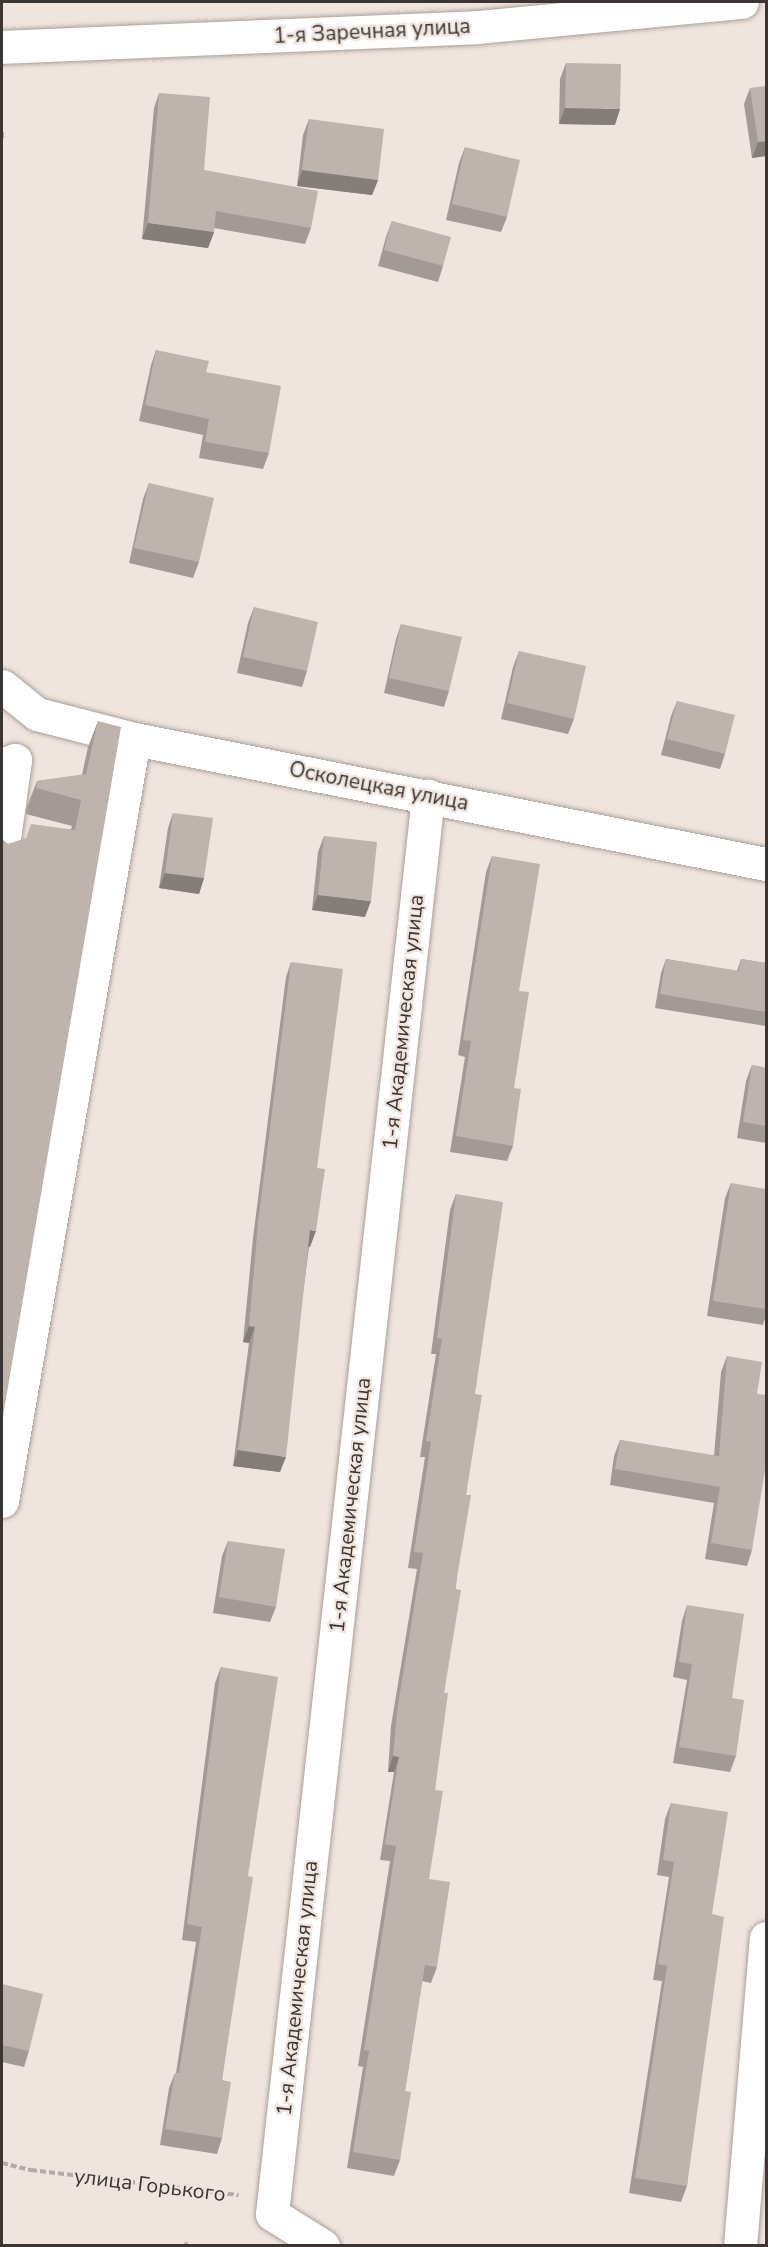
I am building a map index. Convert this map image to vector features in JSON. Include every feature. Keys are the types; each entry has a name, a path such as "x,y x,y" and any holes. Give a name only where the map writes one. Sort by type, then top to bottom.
{"street":[{"name":"1-я Заречная улица","path":"2,47 477,27 742,2"},
{"name":"Осколецкая улица","path":"2,686 37,714 134,739 766,864"},
{"path":"2,852 8,763 37,714"},
{"path":"2,1501 8,1419 134,739"},
{"name":"1-я Академическая улица","path":"272,2214 428,796"},
{"path":"740,2246 766,1938"},
{"path":"272,2214 313,2244"}],"path":[{"path":"2,132 2,141"},
{"name":"улица Горького","path":"2,2163 31,2170 238,2195 272,2214"}],"building":[{"path":"566,63 621,64 620,109 565,108"},
{"path":"766,86 766,141 758,142 750,88"},
{"path":"159,93 210,97 204,170 318,191 311,228 216,211 214,232 148,223"},
{"path":"309,119 384,129 378,180 302,170"},
{"path":"465,147 520,160 507,217 452,204"},
{"path":"392,221 451,237 443,266 384,250"},
{"path":"156,350 209,361 206,372 281,386 269,453 205,442 209,419 145,405"},
{"path":"149,483 214,498 199,562 134,548"},
{"path":"254,607 318,622 307,671 243,657"},
{"path":"401,624 462,637 449,691 389,678"},
{"path":"519,651 586,666 574,719 507,703"},
{"path":"677,701 735,715 725,754 667,739"},
{"path":"98,721 121,727 2,1422 2,839 8,844 26,838 31,824 75,830 81,800 36,788 37,781 86,774"},
{"path":"173,813 213,818 204,878 165,873"},
{"path":"324,836 377,842 371,901 318,895"},
{"path":"492,856 540,864 519,991 529,992 514,1088 521,1089 513,1146 456,1136 471,1041 463,1040"},
{"path":"666,959 739,971 741,959 766,963 766,1012 660,994"},
{"path":"291,962 343,969 317,1168 325,1169 316,1231 310,1230 286,1457 238,1450 255,1327 249,1326 258,1223"},
{"path":"752,1065 766,1068 766,1126 743,1122"},
{"path":"731,1183 766,1189 766,1309 713,1301"},
{"path":"456,1194 503,1202 475,1394 482,1395 466,1495 471,1495 455,1589 461,1590 444,1693 448,1693 435,1790 443,1791 429,1879 450,1882 437,1967 425,1965 405,2091 411,2092 400,2160 353,2152 369,2051 364,2050 396,1846 385,1844 399,1757 393,1756 397,1711 423,1553 414,1552 431,1442 426,1441 442,1339 437,1338"},
{"path":"727,1356 762,1362 757,1394 766,1395 765,1470 752,1550 711,1543 720,1487 615,1469 620,1440 719,1456"},
{"path":"228,1541 285,1549 276,1607 219,1597"},
{"path":"687,1605 744,1614 732,1698 744,1700 736,1756 679,1747 692,1664 679,1662"},
{"path":"221,1667 278,1677 248,1876 253,1877 222,2080 231,2082 222,2138 165,2129 175,2073 179,2073 202,1927 187,1924"},
{"path":"671,1803 728,1812 712,1914 724,1917 687,2186 635,2178 667,1966 658,1964 674,1862 663,1860"},
{"path":"2,1984 43,1994 29,2051 2,2045"}]}
